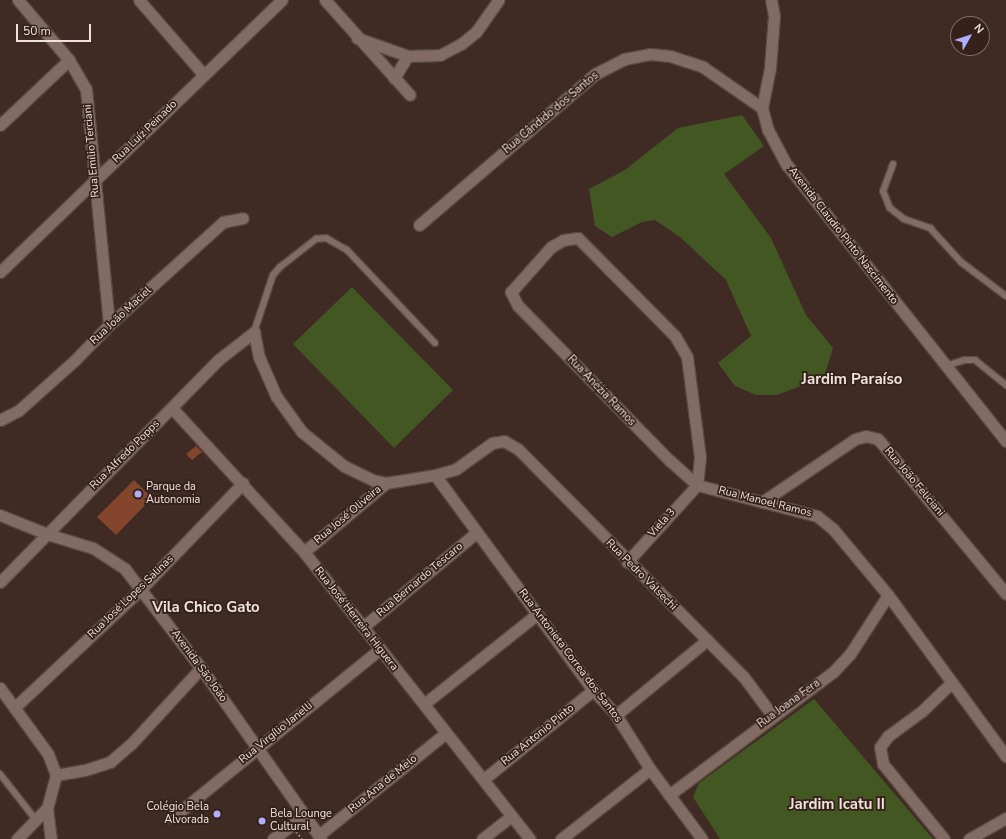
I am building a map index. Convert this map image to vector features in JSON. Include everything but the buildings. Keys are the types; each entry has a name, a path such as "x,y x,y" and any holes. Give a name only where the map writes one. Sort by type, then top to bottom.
{"street":[{"name":"Rua Emílio Terciani","path":"18,0 69,60 86,89 109,325"},
{"path":"139,0 204,75"},
{"name":"Rua Luíz Peinado","path":"0,272 282,0"},
{"path":"325,0 357,38 410,95"},
{"path":"357,38 408,56 440,55 461,44 476,32 498,0"},
{"name":"Avenida Claudio Pinto Nascimento","path":"771,0 774,16 770,68 762,108 768,130 787,165 1006,441"},
{"name":"Rua Cândido dos Santos","path":"419,225 595,74 624,59 650,54 670,56 703,67 762,108"},
{"path":"394,78 408,56"},
{"path":"2,119 69,60"},
{"name":"Rua João Maciel","path":"0,420 18,411 74,361 109,325 223,222 243,218"},
{"name":"Rua Anézia Ramos","path":"578,238 675,336 687,357 700,456 697,484 670,461 518,306 511,292 551,247 562,240 578,238"},
{"path":"254,332 259,357 276,396 302,432 344,466 373,480 386,483"},
{"name":"Rua Alfredo Popps","path":"0,582 218,360 254,332"},
{"name":"Rua José Herreira Higuera","path":"172,408 243,483 304,552 530,839"},
{"name":"Rua João Feliciani","path":"762,502 855,439 866,436 878,439 1006,594"},
{"name":"Rua José Oliveira","path":"304,552 386,483 435,475 456,469 492,443 504,441"},
{"name":"Rua Pedro Valsechi","path":"504,441 518,449 628,562 743,676 772,716"},
{"name":"Rua Antonieta Correa dos Santos","path":"435,475 593,690 616,715 650,769 702,839"},
{"name":"Rua José Lopes Salinas","path":"16,707 141,589 243,483"},
{"name":"Rua Manoel Ramos","path":"697,484 817,516 833,529 888,595 951,683 1006,756"},
{"name":"Viela 3","path":"628,562 697,484"},
{"name":"Avenida São João","path":"0,515 47,534 93,548 109,557 125,569 201,668 258,748 303,816 320,837"},
{"name":"Rua Bernardo Tescaro","path":"363,627 477,532"},
{"name":"Rua Joana Fera","path":"669,795 772,716 834,671 850,654 888,595"},
{"path":"424,704 537,614"},
{"path":"616,715 707,640"},
{"name":"Rua Virgílio Janelli","path":"172,818 380,649"},
{"path":"56,775 85,770 110,762 131,744 201,668"},
{"path":"944,839 883,764 880,747 888,736 922,711 951,683"},
{"path":"0,688 16,707 48,754 56,775 47,808 51,839"},
{"name":"Rua Antonio Pinto","path":"484,779 593,690"},
{"name":"Rua Ana de Melo","path":"320,837 446,733"},
{"path":"561,839 650,769"},
{"path":"17,839 47,808"},
{"path":"273,839 303,816"},
{"path":"482,839 511,816"},
{"path":"969,839 1006,818"}],"lane":[{"path":"893,164 883,191 890,208 904,219 930,228 961,262 989,285 1006,296"},
{"path":"254,332 273,275 280,266 316,239 326,238 348,250 435,343"},
{"path":"945,366 965,360 975,360 1006,385"},
{"path":"0,774 36,820"}],"green space":[{"path":"742,115 764,146 724,174 771,238 806,315 833,348 824,377 777,395 756,395 735,386 718,363 751,336 726,280 680,237 655,220 642,222 612,237 595,226 589,189 625,170 678,128"},
{"path":"352,287 453,390 394,448 293,344"},
{"path":"814,699 933,839 720,839 693,797 699,783"}],"place":[{"name":"Parque da Autonomia","path":"138,494"},
{"name":"Colégio Bela Alvorada","path":"217,814"},
{"name":"Bela Lounge Cultural","path":"262,821"}],"district":[{"name":"Jardim Paraíso","path":"852,380"},
{"name":"Vila Chico Gato","path":"206,608"},
{"name":"Jardim Icatu II","path":"837,805"}]}
